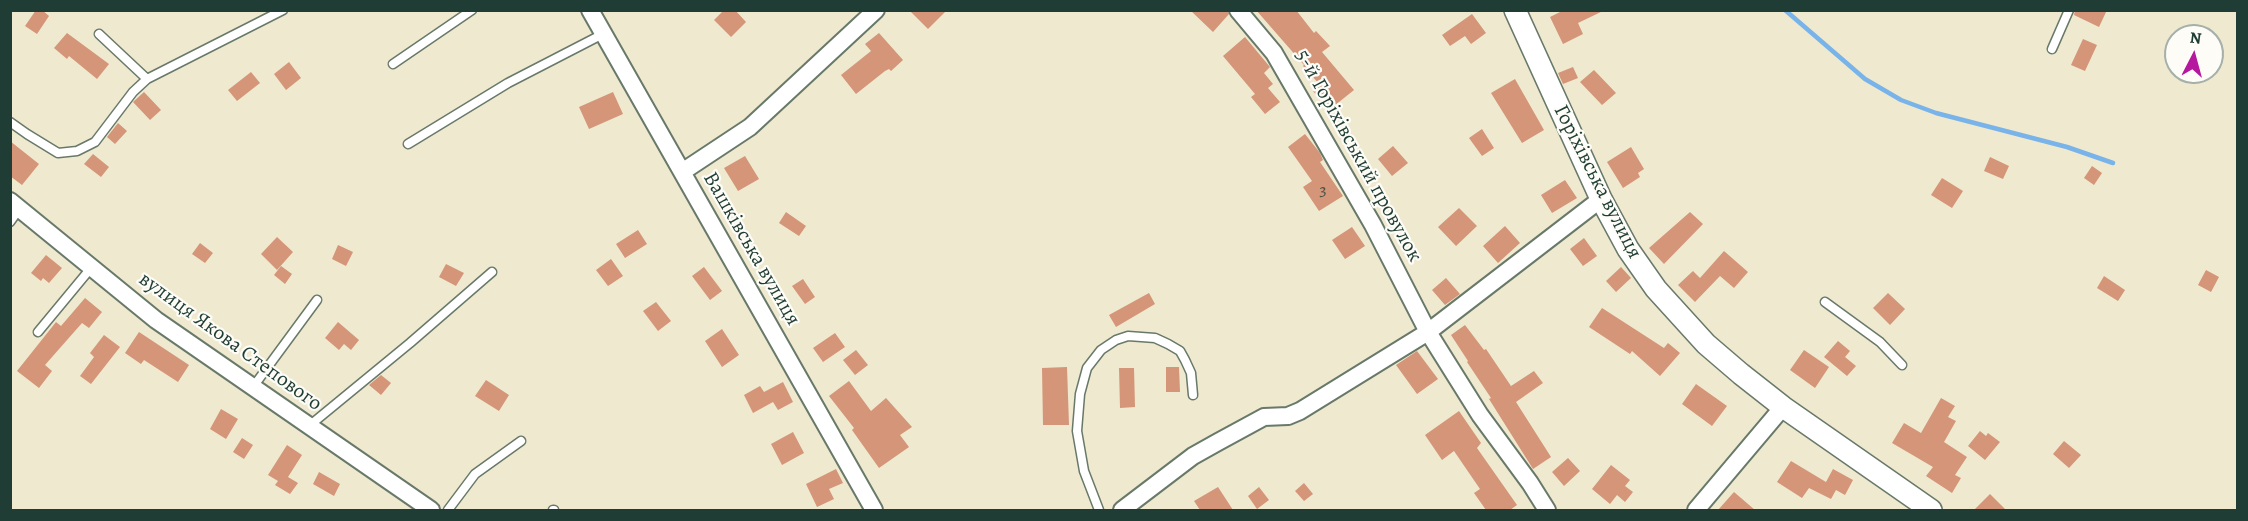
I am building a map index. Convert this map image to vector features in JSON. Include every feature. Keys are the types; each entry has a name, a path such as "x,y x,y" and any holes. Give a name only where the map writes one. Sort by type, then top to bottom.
{"street":[{"name":"Вашківська вулиця","path":"590,10 874,510"},
{"path":"682,172 750,127 876,10"},
{"name":"5-й Горіхівський провулок","path":"1238,10 1274,52 1373,225 1428,332 1480,415 1547,510"},
{"name":"Горіхівська вулиця","path":"1515,10 1601,199 1628,249 1656,289 1706,344 1783,407 1931,510"},
{"path":"1122,510 1193,456 1218,441 1264,417 1288,416 1300,411 1428,332 1601,199"},
{"name":"вулиця Якова Степового","path":"14,211 156,320 431,510"},
{"path":"1696,510 1783,407"}],"lane":[{"path":"10,122 58,153 77,151 95,142 113,116 147,79 284,10"},
{"path":"393,64 472,10"},
{"path":"2052,48 2069,10"},
{"path":"99,34 147,79"},
{"path":"408,144 508,83 603,34"},
{"path":"38,332 91,268"},
{"path":"308,426 410,343 492,272"},
{"path":"253,387 317,300"},
{"path":"1825,302 1880,342 1902,365"},
{"path":"1099,510 1084,471 1077,431 1080,394 1087,368 1101,350 1116,340 1128,336 1155,338 1168,344 1180,351 1185,360 1191,373 1192,395"},
{"path":"448,510 475,474 521,441"}],"building":[{"path":"36,10 42,10 49,16 37,34 25,26"},
{"path":"724,10 735,10 746,22 731,37 714,20"},
{"path":"909,10 947,10 928,29"},
{"path":"1190,10 1228,10 1229,14 1213,32"},
{"path":"1256,10 1296,10 1314,33 1316,31 1330,46 1322,52 1354,90 1329,110 1313,91 1320,85"},
{"path":"1564,10 1605,10 1578,23 1583,34 1563,44 1550,17"},
{"path":"2075,10 2107,10 2099,27 2074,15"},
{"path":"1472,14 1486,33 1471,44 1465,36 1450,46 1442,35"},
{"path":"67,33 109,64 97,79 69,56 67,59 54,48"},
{"path":"879,33 903,60 891,71 889,69 885,71 856,94 841,75 871,51 865,44"},
{"path":"1245,37 1270,67 1264,73 1273,84 1268,88 1280,102 1265,114 1251,97 1255,94 1223,56"},
{"path":"2083,39 2097,45 2085,71 2071,65"},
{"path":"289,62 301,78 286,90 274,74"},
{"path":"1573,67 1578,78 1563,84 1558,73"},
{"path":"1594,70 1616,93 1602,105 1580,82"},
{"path":"251,72 260,83 237,101 228,90"},
{"path":"1515,79 1544,130 1522,143 1491,93"},
{"path":"144,92 161,110 150,120 133,102"},
{"path":"613,92 623,114 589,129 579,107"},
{"path":"118,123 127,131 115,144 107,137"},
{"path":"1482,129 1494,148 1482,156 1469,138"},
{"path":"1305,134 1320,153 1323,160 1320,162 1343,196 1319,211 1303,187 1312,181 1288,147"},
{"path":"10,141 39,164 22,185 10,176"},
{"path":"1393,146 1408,163 1392,176 1378,159"},
{"path":"1631,147 1644,169 1638,173 1640,177 1623,188 1607,162"},
{"path":"93,154 109,167 101,177 84,164"},
{"path":"745,156 759,179 738,191 724,168"},
{"path":"1990,157 2009,166 2003,179 1984,171"},
{"path":"2092,166 2102,173 2094,185 2084,178"},
{"path":"1942,178 1963,191 1952,208 1931,195"},
{"path":"1565,180 1577,198 1552,213 1541,195"},
{"path":"1459,208 1477,226 1456,246 1438,227"},
{"path":"786,212 806,226 799,236 779,223"},
{"path":"1690,212 1703,224 1664,264 1649,248"},
{"path":"1505,226 1520,243 1498,263 1483,246"},
{"path":"1352,227 1365,246 1345,259 1332,240"},
{"path":"638,230 647,244 625,258 616,244"},
{"path":"277,237 293,252 277,270 261,254"},
{"path":"1584,238 1597,256 1583,266 1570,249"},
{"path":"200,243 213,253 205,263 192,254"},
{"path":"338,245 353,252 346,266 332,259"},
{"path":"1724,251 1748,272 1734,288 1720,276 1695,302 1678,285 1693,271 1700,278"},
{"path":"46,255 62,268 49,283 43,278 41,281 31,273"},
{"path":"611,259 623,276 608,286 596,270"},
{"path":"446,264 464,273 456,286 439,277"},
{"path":"281,266 292,274 285,284 274,275"},
{"path":"704,267 722,291 710,300 692,276"},
{"path":"1621,267 1631,278 1616,292 1606,281"},
{"path":"2206,270 2219,277 2211,292 2198,285"},
{"path":"2104,276 2125,290 2118,301 2097,288"},
{"path":"1446,278 1460,294 1445,305 1432,290"},
{"path":"803,279 815,297 805,304 792,286"},
{"path":"1149,293 1155,304 1116,327 1109,315"},
{"path":"1888,293 1905,309 1890,325 1873,308"},
{"path":"85,298 102,312 89,328 82,323 45,365 52,371 39,388 17,371 56,322 61,326"},
{"path":"656,302 671,321 658,331 643,311"},
{"path":"1602,308 1664,348 1668,343 1680,353 1660,376 1632,351 1630,354 1589,327"},
{"path":"338,322 359,340 351,350 344,344 339,350 325,338"},
{"path":"1465,325 1484,350 1486,349 1511,386 1534,371 1543,383 1516,402 1551,457 1533,469 1451,335"},
{"path":"722,329 739,355 722,367 705,341"},
{"path":"139,332 189,365 178,382 144,360 141,364 125,353"},
{"path":"835,333 845,347 823,362 813,348"},
{"path":"104,335 120,347 91,384 80,376 94,357 90,353"},
{"path":"1838,341 1850,351 1845,357 1856,366 1847,376 1824,357"},
{"path":"856,350 868,365 855,375 843,360"},
{"path":"1804,350 1829,367 1815,388 1790,370"},
{"path":"1417,351 1438,379 1417,394 1396,365"},
{"path":"1067,367 1069,425 1043,425 1042,368"},
{"path":"1166,367 1179,367 1180,392 1166,392"},
{"path":"1119,368 1134,368 1135,407 1120,408"},
{"path":"381,375 391,383 381,395 369,385"},
{"path":"486,380 509,395 499,411 475,396"},
{"path":"849,381 871,411 886,398 912,427 900,435 909,447 879,468 852,430 854,428 829,396"},
{"path":"783,382 793,402 778,410 773,402 753,413 744,395 760,386 764,392"},
{"path":"1696,384 1727,406 1712,426 1682,404"},
{"path":"1941,398 1955,406 1948,417 1956,421 1944,442 1967,457 1955,475 1961,478 1952,493 1926,476 1933,467 1892,443 1904,423 1921,433"},
{"path":"221,409 238,419 226,439 210,429"},
{"path":"1459,411 1481,443 1477,448 1517,505 1510,510 1486,510 1474,493 1480,489 1454,451 1442,460 1425,435"},
{"path":"1980,431 1986,436 1988,433 2000,442 1985,460 1968,446"},
{"path":"793,432 804,453 782,465 771,444"},
{"path":"242,438 253,445 244,459 233,452"},
{"path":"2064,441 2081,455 2069,468 2053,454"},
{"path":"287,445 302,455 288,477 298,483 290,494 275,485 278,481 268,475"},
{"path":"1568,458 1580,471 1564,486 1552,472"},
{"path":"1791,461 1826,482 1833,469 1853,480 1845,495 1836,490 1831,499 1809,488 1802,498 1777,482"},
{"path":"1611,465 1630,480 1625,486 1633,492 1625,502 1617,495 1610,504 1592,489"},
{"path":"836,469 843,483 829,489 834,499 817,507 806,484"},
{"path":"319,472 340,484 334,496 313,484"},
{"path":"1304,483 1313,494 1304,501 1295,491"},
{"path":"1218,487 1233,510 1200,510 1194,501"},
{"path":"1259,487 1269,500 1257,509 1248,496"},
{"path":"1734,492 1755,510 1718,510"},
{"path":"1990,494 2006,510 1974,510"}],"waterway":[{"path":"1785,10 1865,79 1901,100 1936,113 2067,147 2113,163"}]}
